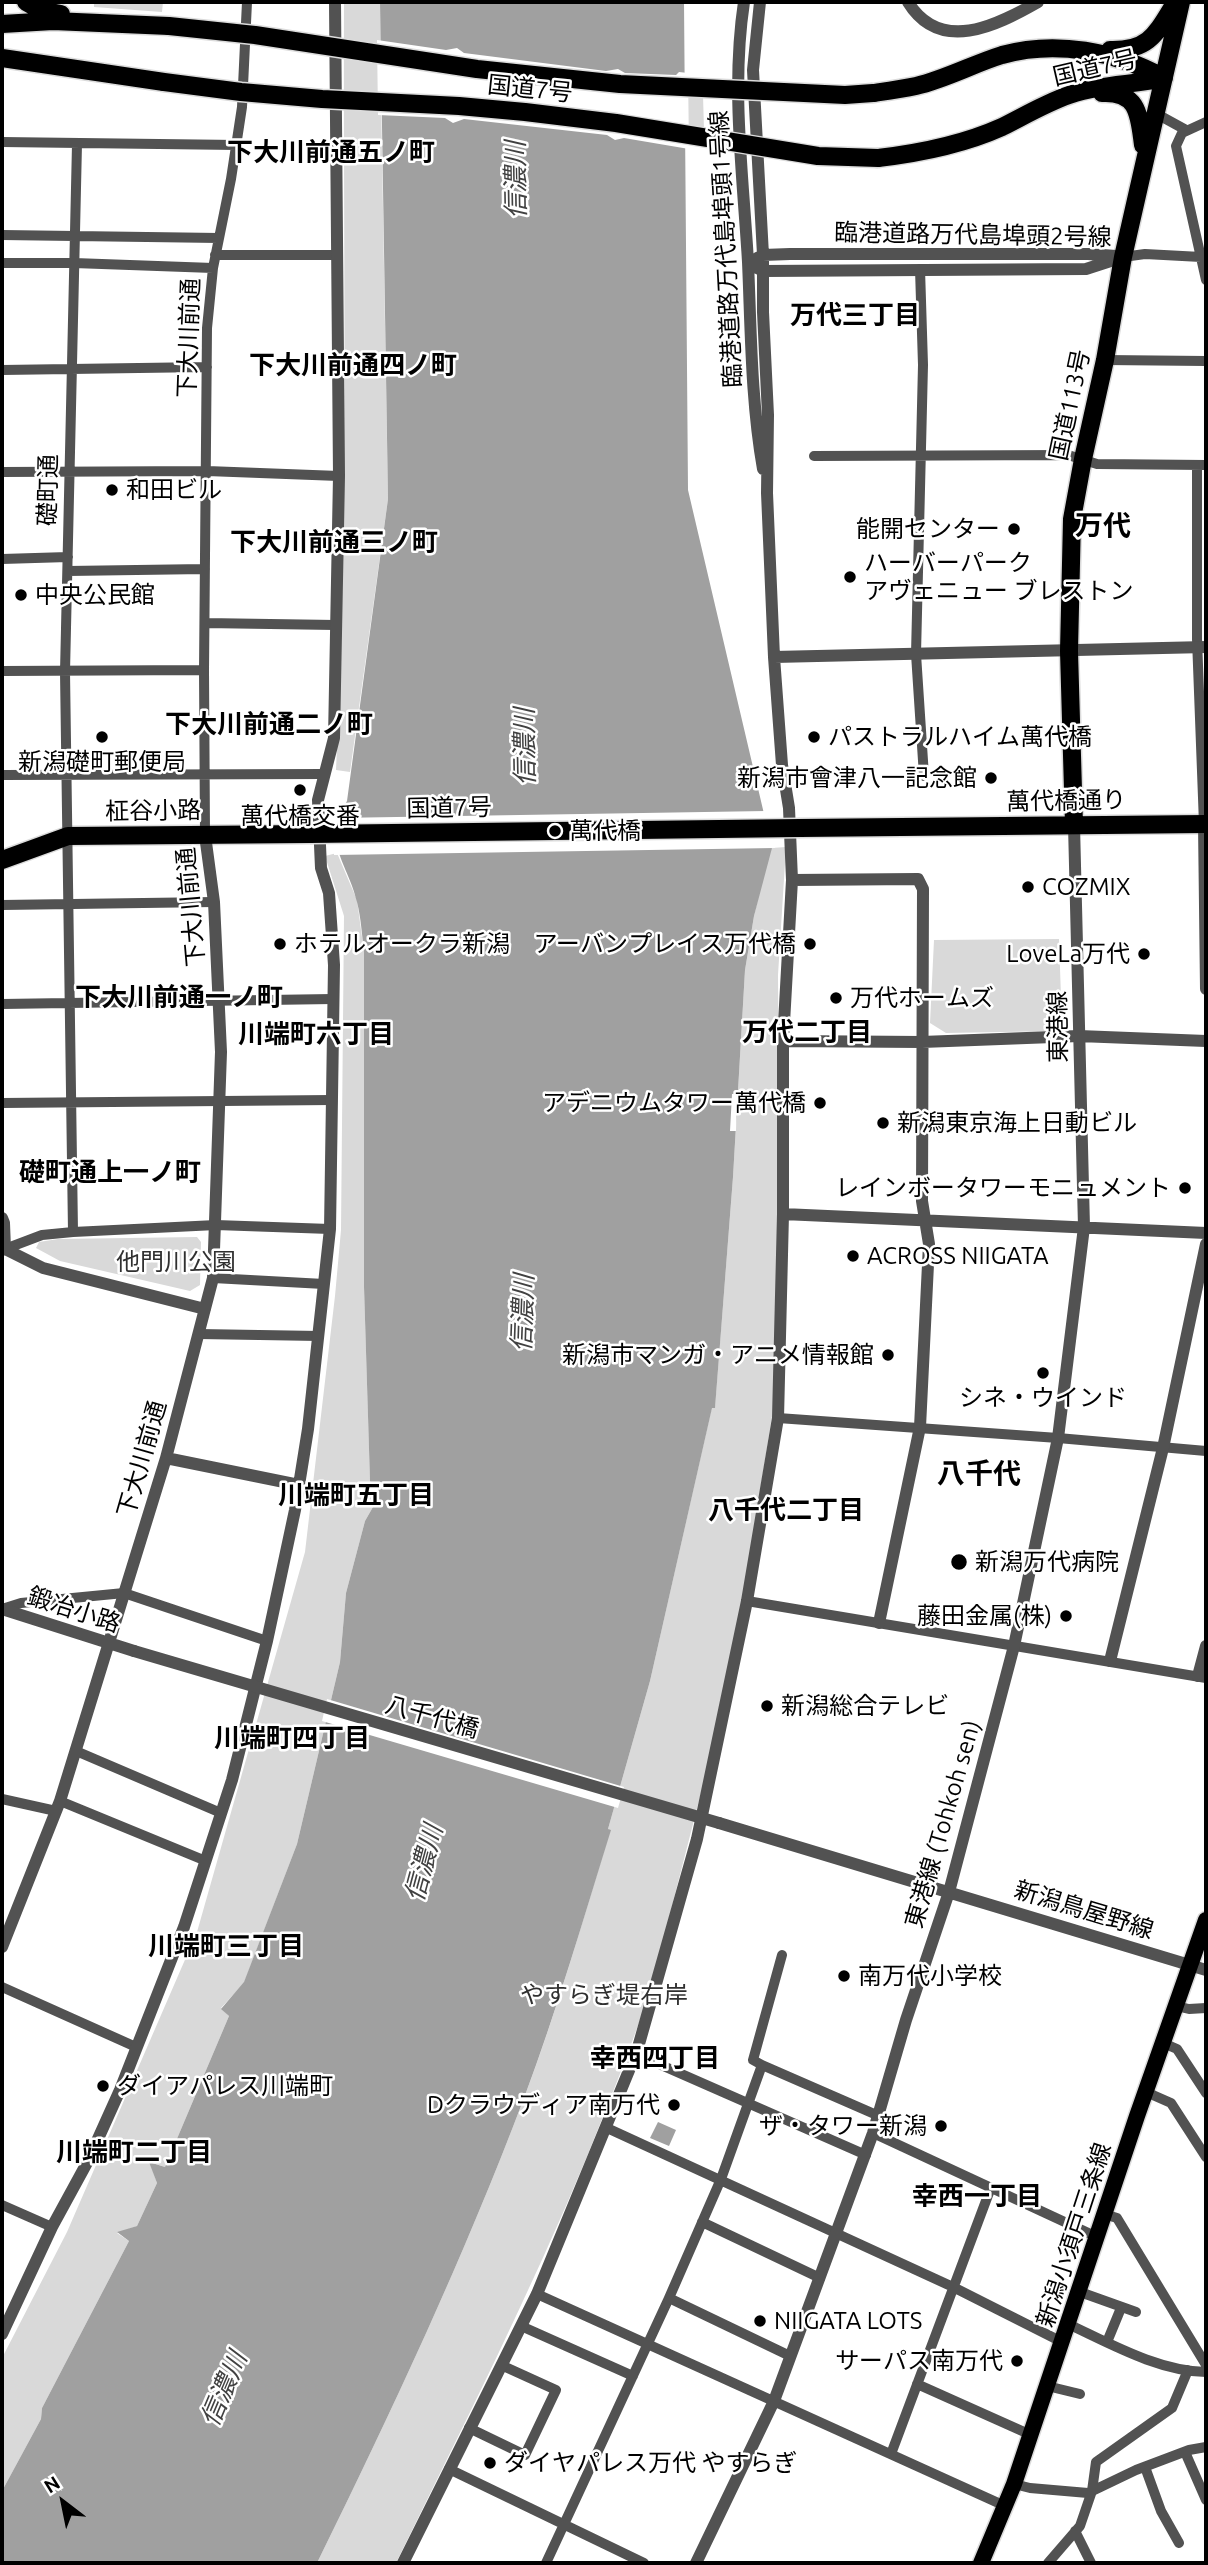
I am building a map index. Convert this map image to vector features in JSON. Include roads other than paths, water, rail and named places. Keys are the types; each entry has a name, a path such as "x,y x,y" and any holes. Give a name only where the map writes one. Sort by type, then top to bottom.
{"highway":[{"path":"26,2 40,10 124,23"},
{"path":"1068,48 1135,49 1157,33 1175,2"},
{"name":"国道113号","path":"1074,825 1069,650 1072,519 1123,257 1181,2"},
{"name":"国道7号","path":"2,24 53,21 169,26 267,36 477,69 620,85 873,93 916,86 1003,55 1045,48 1068,48 1123,60 1145,67 1164,78"},
{"name":"国道7号","path":"2,58 241,92 459,106 616,123 818,156 878,158 942,148 975,138 1070,94 1164,78"},
{"path":"1070,94 1087,97 1105,93 1129,99 1139,118 1144,159"},
{"name":"萬代橋通り","path":"800,828 1205,824"},
{"name":"国道7号","path":"310,834 800,828"},
{"name":"柾谷小路","path":"2,860 68,836 310,834"}],"main road":[{"name":"新潟小須戸三条線","path":"981,2563 1014,2484 1176,2006 1199,1968 1206,1920"}],"street":[{"name":"下大川前通","path":"2,1947 58,1806 110,1644 166,1458 213,1278 220,1101 220,1000 214,902 205,835 208,303 242,107 247,2"},
{"path":"2,2334 52,2227 88,2161 120,2090 171,1962 221,1813 267,1641 299,1485 330,1229 333,999 329,893 321,868 318,800 334,737 339,476 335,2"},
{"name":"臨港道路万代島埠頭1号線","path":"744,2 738,62 752,365 760,452 767,494"},
{"name":"臨港道路万代島埠頭1号線","path":"403,2563 537,2294 636,2054 697,1839 747,1601 778,1418 783,1214 783,1041 792,880 789,808 782,765 774,657 767,494 768,415 763,255 753,70 760,2"},
{"path":"908,2 926,23 942,31 955,32 971,31 991,24 1038,2"},
{"path":"1155,113 1186,130"},
{"path":"1206,122 1186,130 1180,135 1177,146 1206,280"},
{"path":"2,142 237,145"},
{"name":"礎町通","path":"73,1232 65,672 77,144"},
{"path":"2,235 219,238"},
{"name":"臨港道路万代島埠頭2号線","path":"748,263 763,255 1088,254 1123,257"},
{"path":"1123,257 1144,254 1200,257"},
{"path":"215,255 338,255"},
{"name":"臨港道路万代島埠頭2号線","path":"748,263 763,271 1086,270 1123,257"},
{"path":"2,263 213,268"},
{"path":"920,269 923,365 916,654 924,776"},
{"path":"1105,360 1206,360"},
{"path":"2,370 207,367"},
{"path":"814,456 1068,455 1097,464 1201,465 1206,989"},
{"path":"2,472 207,471 339,476"},
{"path":"2,559 68,557"},
{"path":"68,571 205,569"},
{"path":"205,623 335,625"},
{"path":"774,657 1202,647"},
{"path":"2,671 204,670"},
{"path":"2,775 324,774"},
{"name":"東港線","path":"1074,825 1084,1227"},
{"path":"792,880 918,879 923,889 922,1201 929,1244 920,1427 879,1623"},
{"path":"2,905 214,902"},
{"path":"2,1004 333,999"},
{"path":"783,1041 922,1042 1079,1036 1206,1041"},
{"path":"2,1103 332,1100"},
{"path":"783,1214 1206,1233"},
{"path":"2,1218 3,1248"},
{"path":"3,1248 42,1235 73,1232 216,1225 330,1229"},
{"name":"東港線 (Tohkoh sen)","path":"696,2563 774,2401 866,2155 906,2020 949,1892 1014,1646 1058,1438 1084,1227"},
{"path":"1110,1661 1163,1448 1206,1244"},
{"path":"3,1248 43,1268 205,1309"},
{"path":"213,1278 324,1284"},
{"path":"199,1334 318,1336"},
{"path":"778,1418 1206,1451"},
{"path":"166,1458 299,1485"},
{"path":"2,1609 21,1603 124,1593 267,1641"},
{"path":"747,1601 1202,1677 1206,1646"},
{"name":"鍛冶小路","path":"2,1609 134,1651"},
{"name":"八千代橋","path":"134,1651 949,1892"},
{"path":"76,1751 221,1813"},
{"path":"2,1800 58,1806 206,1861"},
{"name":"新潟鳥屋野線","path":"949,1892 1199,1968"},
{"path":"782,1955 753,2060 879,2116"},
{"path":"2,1987 136,2047"},
{"path":"1176,2006 1205,2010"},
{"path":"1163,2043 1177,2049 1206,2093"},
{"path":"636,2054 866,2155"},
{"path":"546,2563 649,2343 721,2179 762,2065"},
{"path":"1146,2092 1171,2103 1206,2157"},
{"path":"607,2128 953,2287 1062,2342"},
{"path":"873,2133 990,2190 1097,2237"},
{"path":"891,2454 990,2190"},
{"path":"2,2205 52,2227"},
{"path":"1104,2214 1117,2218 1206,2365"},
{"path":"702,2222 820,2278"},
{"path":"1080,2292 1136,2312"},
{"path":"537,2294 1005,2506"},
{"path":"669,2298 790,2356"},
{"path":"1108,2342 1121,2308"},
{"path":"1069,2324 1168,2366 1206,2372"},
{"path":"521,2326 633,2375"},
{"path":"469,2428 524,2455 556,2390 501,2365"},
{"path":"1048,2563 1080,2526 1092,2491 1096,2462 1172,2408 1188,2370"},
{"path":"917,2384 1031,2435"},
{"path":"1047,2386 1080,2394"},
{"path":"1014,2484 1088,2493 1185,2452 1206,2447"},
{"path":"1185,2452 1206,2500"},
{"path":"1144,2468 1161,2511 1179,2543"},
{"path":"449,2469 644,2563"},
{"path":"1075,2531 1091,2563"}],"water":[{"name":"信濃川","path":"380,2 684,2 688,490 772,848 754,916 745,970 733,1177 715,1408 712,1408 650,1681 608,1829 611,1830 548,2032 501,2157 452,2275 400,2391 317,2563 2,2563 2,2491 41,2419 42,2408 129,2241 117,2232 137,2226 157,2183 149,2162 165,2167 229,2016 221,2009 244,1982 297,1844 340,1662 346,1593 365,1521 377,1500 370,1481 364,1287 364,952 358,908 339,853 337,830 347,801 388,499"},
{"path":"658,2122 676,2130 669,2146 650,2138"}],"place":[{"name":"和田ビル","path":"112,490"},
{"name":"能開センター","path":"1014,529"},
{"name":"ハーバーパーク アヴェニュー ブレストン","path":"850,577"},
{"name":"中央公民館","path":"21,595"},
{"name":"新潟礎町郵便局","path":"102,737"},
{"name":"パストラルハイム萬代橋","path":"814,737"},
{"name":"新潟市會津八一記念館","path":"991,778"},
{"name":"萬代橋交番","path":"300,790"},
{"name":"萬代橋","path":"555,831"},
{"name":"COZMIX","path":"1028,887"},
{"name":"ホテルオークラ新潟","path":"280,944"},
{"name":"アーバンプレイス万代橋","path":"810,944"},
{"name":"LoveLa万代","path":"1144,954"},
{"name":"万代ホームズ","path":"836,998"},
{"name":"アデニウムタワー萬代橋","path":"820,1103"},
{"name":"新潟東京海上日動ビル","path":"883,1123"},
{"name":"レインボータワーモニュメント","path":"1185,1188"},
{"name":"ACROSS NIIGATA","path":"853,1256"},
{"name":"新潟市マンガ・アニメ情報館","path":"888,1355"},
{"name":"シネ・ウインド","path":"1043,1373"},
{"name":"新潟万代病院","path":"959,1562"},
{"name":"藤田金属(株)","path":"1066,1616"},
{"name":"新潟総合テレビ","path":"767,1706"},
{"name":"南万代小学校","path":"844,1976"},
{"name":"ダイアパレス川端町","path":"103,2086"},
{"name":"Dクラウディア南万代","path":"674,2105"},
{"name":"ザ・タワー新潟","path":"941,2126"},
{"name":"NIIGATA LOTS","path":"760,2321"},
{"name":"サーパス南万代","path":"1017,2361"},
{"name":"ダイヤパレス万代 やすらぎ","path":"490,2463"}],"district":[{"name":"下大川前通五ノ町","path":"331,152"},
{"name":"万代三丁目","path":"855,315"},
{"name":"下大川前通四ノ町","path":"353,365"},
{"name":"万代","path":"1103,526"},
{"name":"下大川前通三ノ町","path":"334,542"},
{"name":"下大川前通二ノ町","path":"269,724"},
{"name":"下大川前通一ノ町","path":"179,997"},
{"name":"万代二丁目","path":"807,1032"},
{"name":"川端町六丁目","path":"316,1034"},
{"name":"礎町通上一ノ町","path":"110,1172"},
{"name":"八千代","path":"979,1474"},
{"name":"川端町五丁目","path":"356,1495"},
{"name":"八千代二丁目","path":"786,1510"},
{"name":"川端町四丁目","path":"292,1738"},
{"name":"川端町三丁目","path":"226,1946"},
{"name":"幸西四丁目","path":"655,2058"},
{"name":"川端町二丁目","path":"134,2152"},
{"name":"幸西一丁目","path":"977,2196"}],"park label":[{"name":"他門川公園","path":"176,1262"},
{"name":"やすらぎ堤右岸","path":"604,1995"}]}
